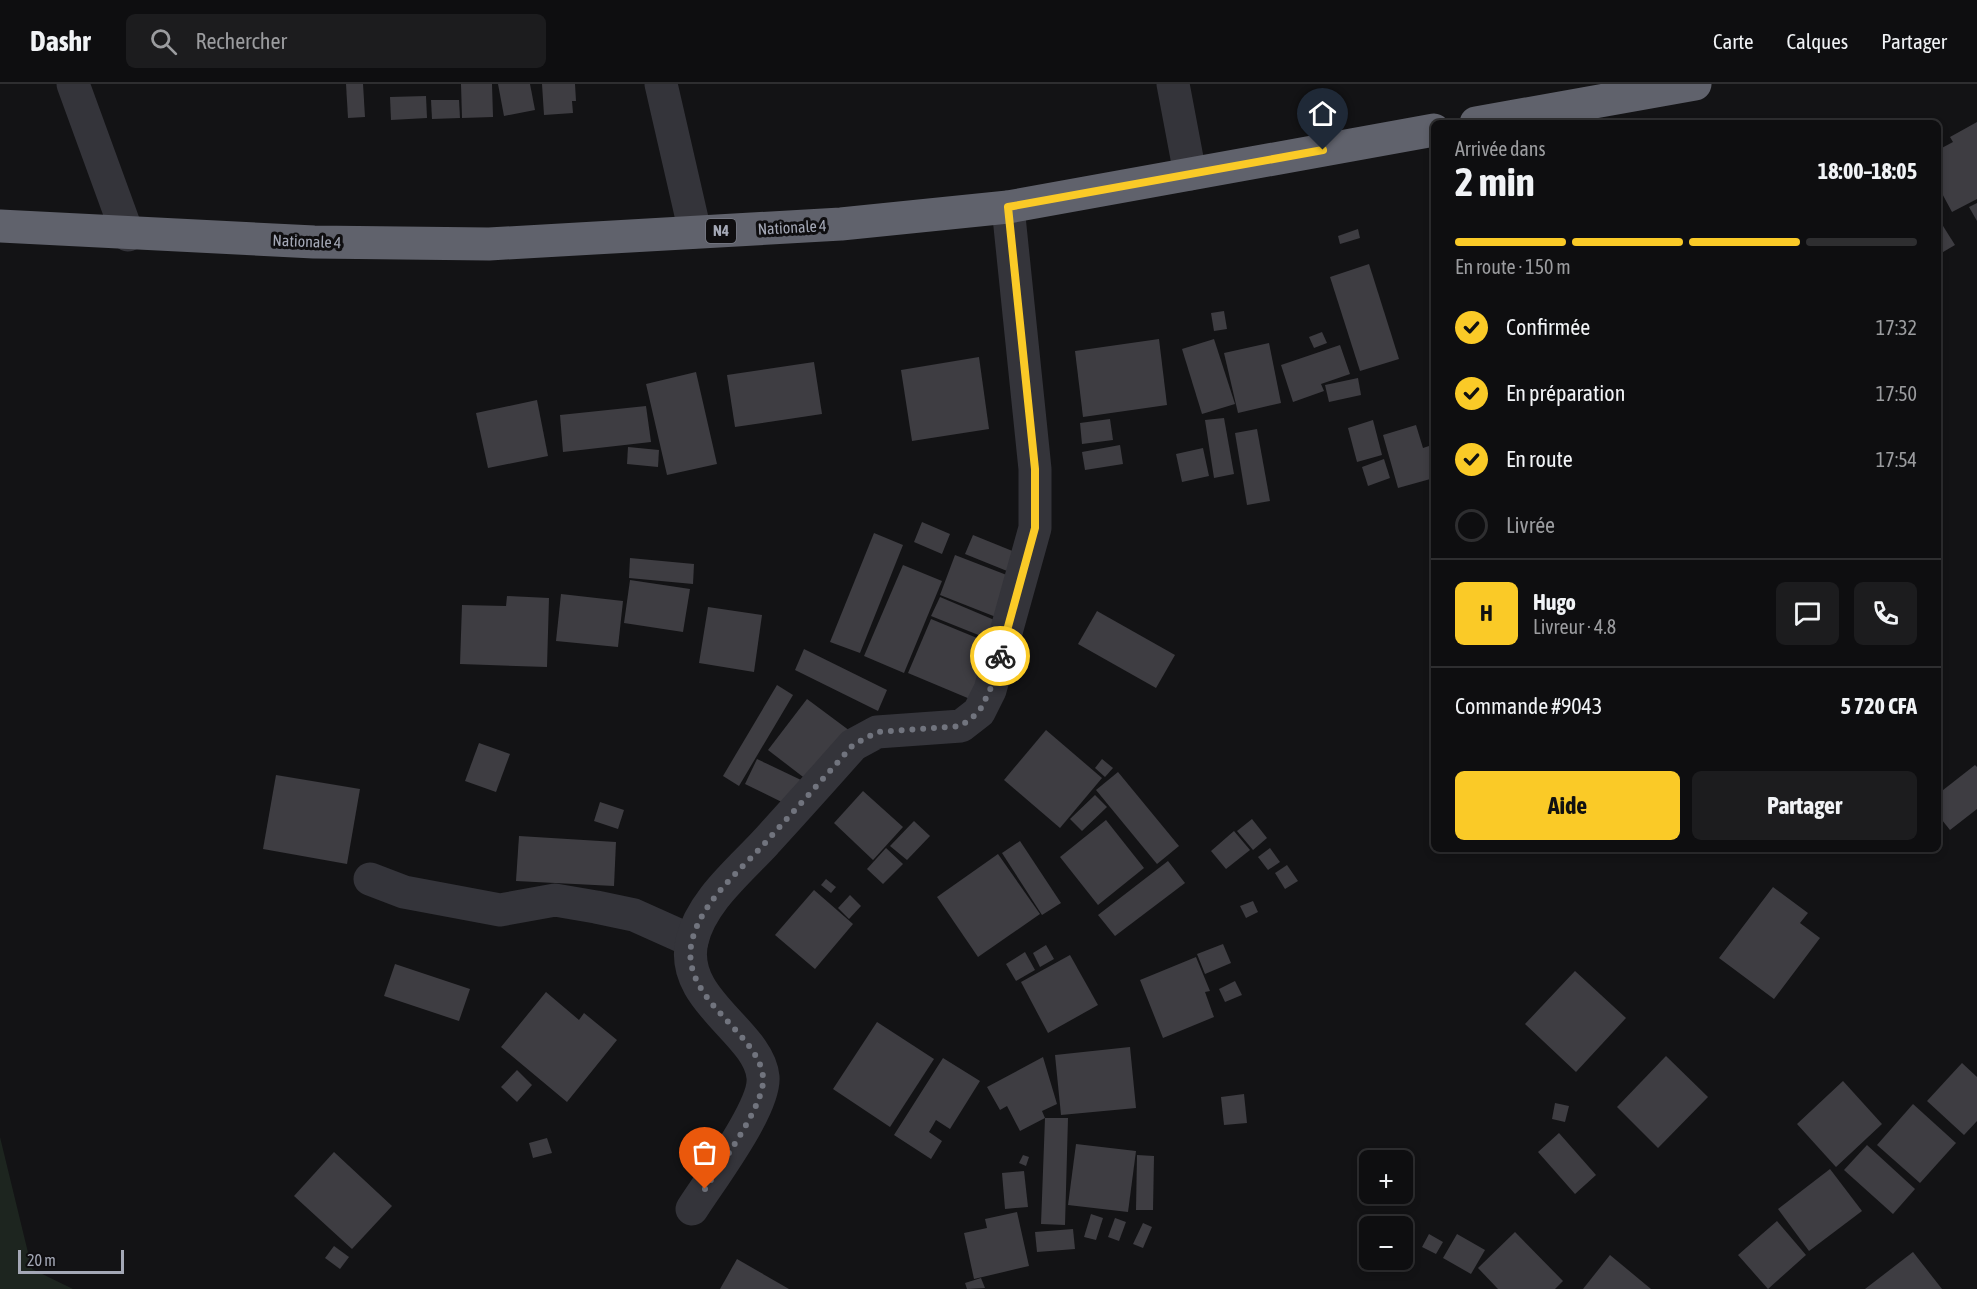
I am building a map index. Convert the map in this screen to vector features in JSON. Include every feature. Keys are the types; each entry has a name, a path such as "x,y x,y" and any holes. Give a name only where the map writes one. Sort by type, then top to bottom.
{"highway":[{"path":"1493,120 1695,84"},
{"name":"Nationale 4","path":"0,226 128,235 314,242 489,244 841,224 1008,207 1431,131"}],"street":[{"path":"73,84 128,235"},
{"path":"661,84 695,232"},
{"path":"1173,84 1190,174"},
{"path":"693,1209 754,1112 763,1078 753,1053 721,1016 693,976 692,941 706,907 853,745 877,732 961,726 979,712 990,690 1035,528 1035,469 1008,207"},
{"path":"370,879 404,892 500,910 555,900 596,907 634,915 692,941"}],"shaded area":[{"path":"0,1137 32,1269 73,1289 0,1289"}],"building":[{"path":"346,84 363,84 365,117 348,118"},
{"path":"461,84 492,84 493,117 462,118"},
{"path":"498,84 530,84 535,110 504,116"},
{"path":"542,84 575,84 576,101 572,101 573,113 544,115"},
{"path":"426,96 427,118 391,120 390,97"},
{"path":"431,100 459,100 460,118 432,119"},
{"path":"1977,122 1977,199 1952,212 1941,192 1941,148 1953,142 1950,137"},
{"path":"1977,203 1977,221 1969,207"},
{"path":"1941,223 1955,245 1941,253"},
{"path":"1358,229 1360,238 1340,244 1338,236"},
{"path":"1369,264 1399,359 1360,371 1330,277"},
{"path":"1224,311 1227,329 1214,331 1211,313"},
{"path":"1322,332 1327,343 1314,348 1309,337"},
{"path":"1159,339 1167,405 1083,417 1075,351"},
{"path":"1214,339 1235,404 1202,414 1182,349"},
{"path":"1269,343 1281,403 1238,413 1224,353"},
{"path":"1340,345 1350,374 1321,384 1324,391 1293,402 1281,365"},
{"path":"979,357 989,429 912,441 901,370"},
{"path":"814,362 822,414 735,427 727,375"},
{"path":"696,372 717,464 667,475 646,384"},
{"path":"1358,378 1361,395 1329,402 1325,385"},
{"path":"537,400 548,456 488,468 476,413"},
{"path":"646,406 651,442 563,452 560,415"},
{"path":"1224,418 1234,474 1214,478 1205,420"},
{"path":"1110,419 1113,440 1082,444 1080,423"},
{"path":"1373,420 1382,455 1357,462 1348,428"},
{"path":"1416,425 1423,448 1431,445 1431,479 1398,488 1383,435"},
{"path":"1257,429 1270,501 1247,505 1235,433"},
{"path":"1120,445 1123,464 1085,470 1082,452"},
{"path":"628,447 659,450 658,467 627,464"},
{"path":"1203,448 1209,476 1182,482 1176,454"},
{"path":"1384,459 1390,478 1368,486 1362,467"},
{"path":"922,522 950,534 942,554 914,542"},
{"path":"874,533 903,545 860,653 830,642"},
{"path":"973,535 1020,554 1012,573 965,554"},
{"path":"955,555 1017,579 1001,619 940,595"},
{"path":"630,558 694,564 693,584 629,578"},
{"path":"903,565 942,581 904,673 864,656"},
{"path":"630,580 690,589 683,632 624,623"},
{"path":"561,594 623,601 618,647 556,641"},
{"path":"507,596 549,598 547,667 460,664 462,605 506,606"},
{"path":"940,597 1023,632 1016,650 931,616"},
{"path":"708,607 762,615 754,672 699,663"},
{"path":"1097,611 1175,655 1156,688 1078,644"},
{"path":"931,619 994,645 970,699 908,673"},
{"path":"804,649 887,690 878,711 795,670"},
{"path":"777,685 793,695 739,786 723,776"},
{"path":"807,699 850,731 811,783 768,750"},
{"path":"1046,730 1102,778 1060,828 1004,780"},
{"path":"479,743 510,754 496,792 465,781"},
{"path":"757,759 822,790 810,816 745,784"},
{"path":"1102,759 1113,768 1105,777 1095,768"},
{"path":"1975,765 1977,767 1977,809 1950,830 1941,819 1941,792"},
{"path":"1118,772 1179,846 1157,864 1096,790"},
{"path":"276,775 360,789 347,864 263,849"},
{"path":"863,791 903,827 873,860 834,823"},
{"path":"1095,795 1107,807 1082,831 1070,819"},
{"path":"600,802 624,810 618,829 594,821"},
{"path":"1252,819 1267,838 1253,850 1237,831"},
{"path":"1106,820 1144,868 1098,905 1060,857"},
{"path":"914,821 930,836 907,860 890,846"},
{"path":"1234,831 1250,850 1226,869 1211,851"},
{"path":"519,836 616,842 614,886 516,881"},
{"path":"1020,841 1061,903 1042,915 1002,853"},
{"path":"886,848 903,864 883,884 867,869"},
{"path":"1270,848 1280,862 1268,870 1258,857"},
{"path":"998,854 1040,914 978,957 937,897"},
{"path":"1168,861 1185,883 1115,936 1098,915"},
{"path":"1287,865 1298,881 1285,889 1275,873"},
{"path":"826,879 836,887 831,893 821,885"},
{"path":"1773,887 1808,913 1800,923 1820,938 1774,999 1719,958"},
{"path":"814,890 853,924 815,969 775,935"},
{"path":"850,895 861,906 849,919 838,908"},
{"path":"1253,901 1258,912 1246,918 1240,906"},
{"path":"1223,944 1231,963 1205,974 1197,954"},
{"path":"1046,945 1054,959 1040,967 1033,953"},
{"path":"1025,952 1035,970 1016,981 1006,964"},
{"path":"1070,955 1098,1005 1048,1033 1021,982"},
{"path":"1196,957 1210,991 1205,992 1214,1017 1163,1038 1140,980"},
{"path":"395,964 470,989 459,1021 384,996"},
{"path":"1575,971 1626,1018 1576,1072 1525,1024"},
{"path":"1235,981 1242,995 1225,1002 1219,989"},
{"path":"546,992 579,1020 584,1013 617,1040 567,1102 501,1047"},
{"path":"877,1022 934,1059 890,1127 833,1089"},
{"path":"1130,1047 1136,1108 1061,1115 1055,1055"},
{"path":"1666,1056 1708,1097 1658,1148 1617,1107"},
{"path":"1043,1057 1057,1104 1042,1111 1045,1118 1020,1131 1007,1106 1000,1110 987,1087"},
{"path":"943,1058 980,1081 950,1129 936,1120 929,1132 942,1141 931,1159 894,1135"},
{"path":"1962,1063 1977,1077 1977,1121 1964,1135 1927,1101"},
{"path":"517,1070 532,1085 517,1102 501,1087"},
{"path":"1843,1081 1882,1124 1836,1167 1797,1124"},
{"path":"1244,1094 1247,1123 1224,1125 1221,1097"},
{"path":"1555,1103 1569,1106 1565,1122 1552,1119"},
{"path":"1913,1104 1956,1143 1920,1183 1877,1145"},
{"path":"1045,1118 1068,1118 1065,1225 1041,1224"},
{"path":"1559,1133 1596,1175 1575,1194 1538,1152"},
{"path":"547,1138 552,1153 533,1158 529,1143"},
{"path":"1076,1144 1136,1151 1128,1212 1068,1205"},
{"path":"1867,1145 1915,1189 1893,1214 1844,1170"},
{"path":"334,1152 392,1206 352,1249 294,1196"},
{"path":"1023,1155 1029,1157 1026,1166 1019,1163"},
{"path":"1137,1155 1154,1156 1153,1210 1136,1210"},
{"path":"1830,1169 1862,1211 1809,1251 1778,1209"},
{"path":"1024,1171 1028,1207 1005,1209 1002,1173"},
{"path":"1017,1212 1029,1266 974,1279 964,1233 987,1228 985,1219"},
{"path":"1091,1214 1103,1218 1096,1240 1084,1237"},
{"path":"1115,1218 1126,1222 1119,1241 1108,1237"},
{"path":"1777,1221 1806,1255 1768,1289 1738,1255"},
{"path":"1143,1223 1152,1227 1143,1248 1133,1244"},
{"path":"1073,1229 1075,1249 1037,1252 1035,1232"},
{"path":"1515,1232 1563,1281 1555,1289 1498,1289 1478,1268"},
{"path":"1429,1234 1443,1242 1436,1254 1422,1247"},
{"path":"1457,1234 1485,1250 1471,1274 1443,1258"},
{"path":"334,1246 349,1257 340,1269 325,1258"},
{"path":"1913,1252 1942,1289 1865,1289"},
{"path":"1610,1255 1651,1289 1583,1289"},
{"path":"737,1259 789,1289 720,1289"},
{"path":"981,1278 985,1288 967,1289 965,1283"}],"way so far":[{"path":"705,1189 754,1112 763,1078 753,1053 721,1016 693,976 692,941 706,907 853,745 877,732 961,726 979,712 990,690 1000,656"}],"route":[{"path":"1000,656 1035,528 1035,469 1008,207 1323,150"}]}
